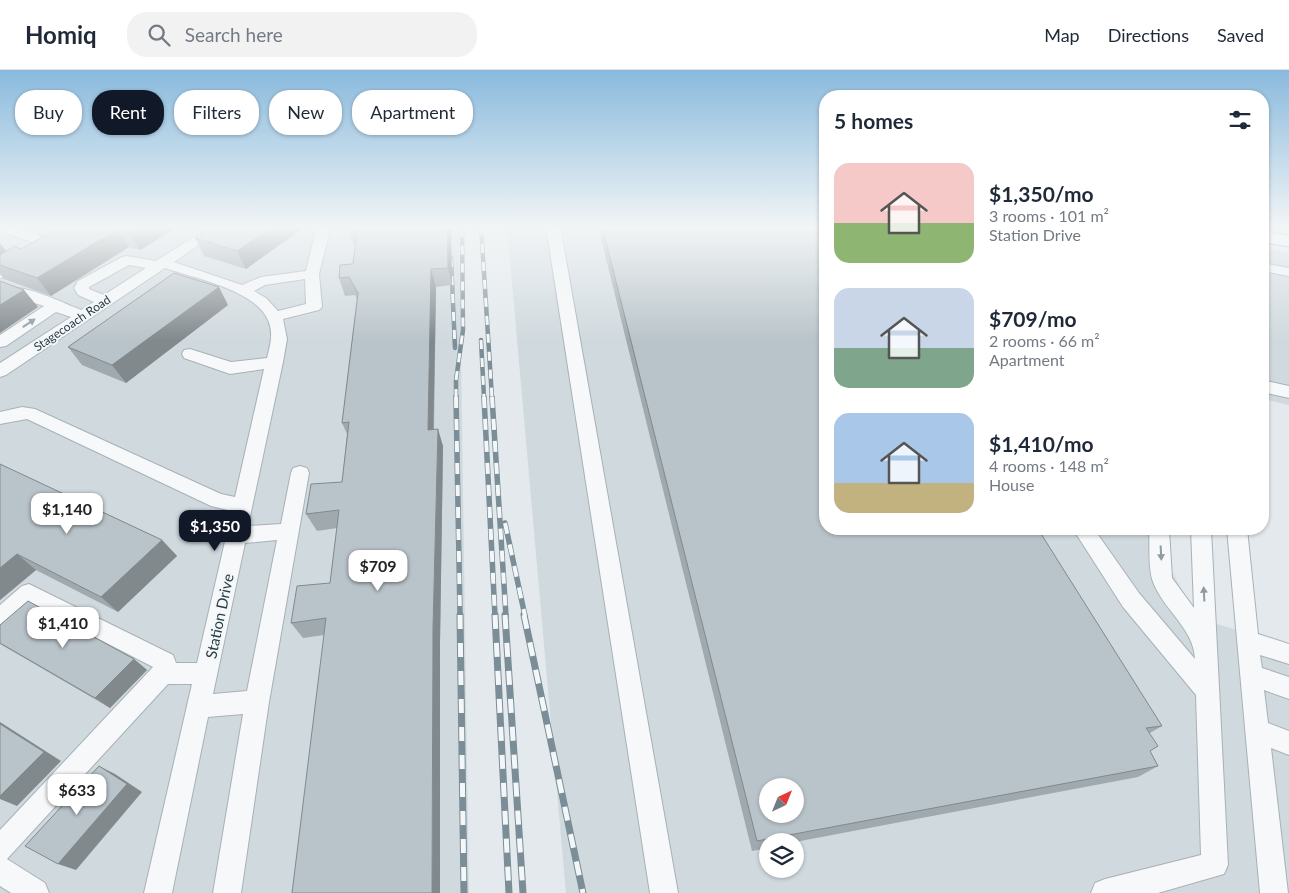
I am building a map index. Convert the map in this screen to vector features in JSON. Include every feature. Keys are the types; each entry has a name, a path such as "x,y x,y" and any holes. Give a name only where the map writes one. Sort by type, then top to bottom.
{"street":[{"path":"0,274 15,264"},
{"path":"119,264 83,284 81,288 83,292 120,311"},
{"path":"156,264 242,291 263,303 274,317 314,306 312,274 314,264"},
{"path":"559,264 664,893"},
{"name":"Stagecoach Road","path":"0,371 160,265"},
{"path":"1269,268 1289,272"},
{"path":"242,291 261,281 312,274"},
{"path":"0,294 10,291 17,292 83,316"},
{"path":"0,342 58,307"},
{"name":"Station Drive","path":"158,893 279,339 279,330 274,317"},
{"path":"190,354 230,368 274,362"},
{"path":"1269,388 1289,392"},
{"path":"0,418 22,413 29,414 218,501 243,506"},
{"path":"227,893 257,702 300,473"},
{"path":"237,535 289,531"},
{"path":"1086,535 1131,600 1208,691"},
{"path":"1159,535 1162,578 1206,643"},
{"path":"1105,893 1216,865 1201,535"},
{"path":"1238,535 1274,893"},
{"path":"0,618 29,593 165,662 164,673 0,849"},
{"path":"1249,641 1289,654"},
{"path":"164,673 206,674"},
{"path":"1252,674 1289,688"},
{"path":"199,706 257,702"},
{"path":"1257,731 1289,743"},
{"path":"0,870 36,893"}],"shaded area":[{"path":"0,264 460,264 469,893 0,893"},
{"path":"510,264 819,264 819,535 1152,535 1197,618 1289,646 1289,893 566,893"},
{"path":"1269,264 1289,264 1289,405 1269,400"}],"building":[{"path":"0,264 59,264 37,278"},
{"path":"448,264 448,268 431,269 428,430 438,429 433,628 432,893 292,893 326,618 291,623 297,586 330,583 339,510 306,514 311,484 342,482 349,422 342,423 358,293 349,277 339,278 340,265"},
{"path":"612,264 819,264 819,535 1042,535 1162,726 1146,728 1158,746 1150,751 1158,766 800,833 759,833 759,841 757,841"},
{"path":"174,273 219,287 112,365 68,347"},
{"path":"0,281 24,290 0,305"},
{"path":"0,464 162,540 101,597 17,554 0,568"},
{"path":"28,601 134,659 95,698 0,643 0,625"},
{"path":"0,724 44,752 0,796"},
{"path":"99,766 127,784 58,864 25,846"}],"railway":[{"path":"451,264 455,348"},
{"path":"456,397 456,380 463,330 462,264"},
{"path":"483,264 492,398"},
{"path":"481,340 484,398"},
{"path":"456,397 460,616"},
{"path":"484,397 495,616"},
{"path":"492,397 506,616"},
{"path":"505,523 525,616"},
{"path":"460,615 464,893"},
{"path":"495,615 509,893"},
{"path":"505,615 523,893"},
{"path":"524,615 583,893"}]}
